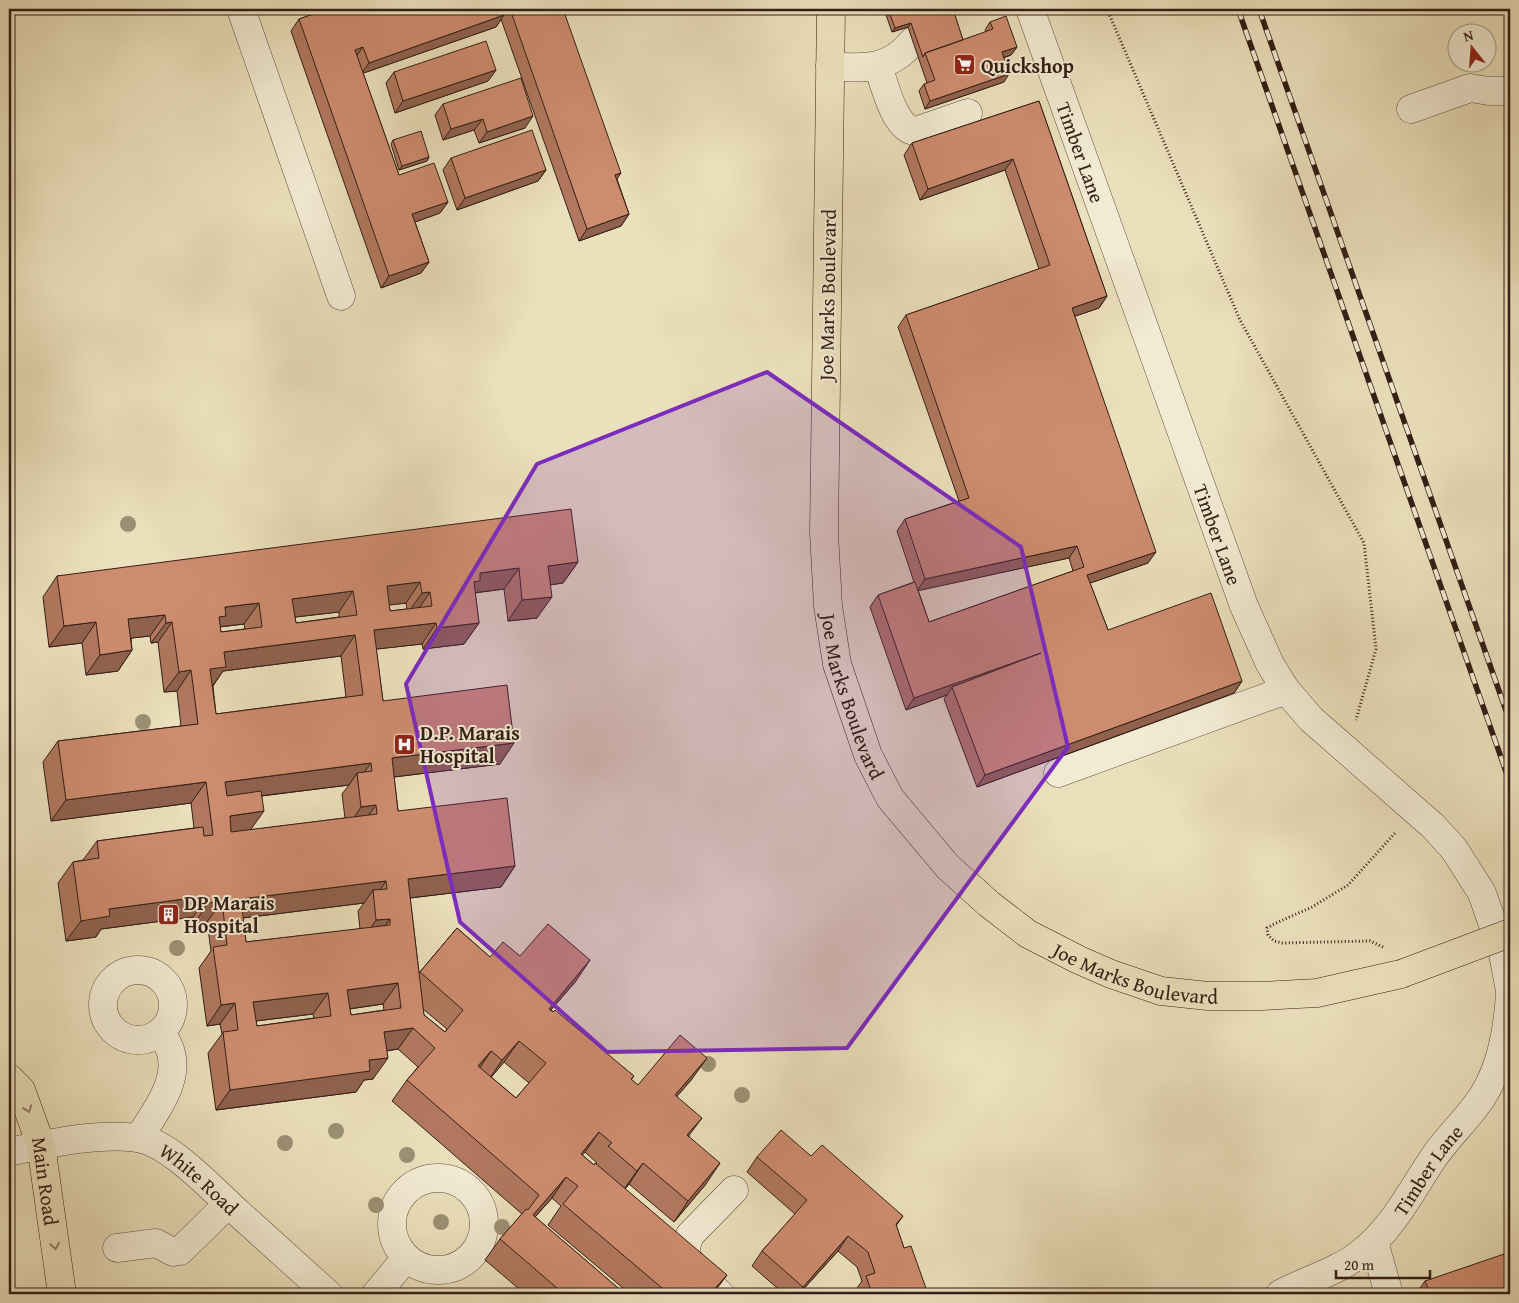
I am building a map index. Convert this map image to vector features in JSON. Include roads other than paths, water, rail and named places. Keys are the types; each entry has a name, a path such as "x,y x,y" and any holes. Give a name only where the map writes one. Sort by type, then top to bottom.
{"main road":[{"name":"Joe Marks Boulevard","path":"832,9 824,533 828,606 837,664 852,711 868,755 890,798 948,867 989,904 1028,934 1111,974 1161,990 1208,996 1317,994 1401,974 1510,933"},
{"name":"Main Road","path":"9,1078 21,1090 41,1145 62,1294"}],"street":[{"path":"241,9 341,296"},
{"name":"Timber Lane","path":"1030,9 1244,606 1270,664 1286,690 1311,719 1434,826 1454,849 1482,893 1503,954 1510,991"},
{"path":"830,66 856,68 878,66 904,52 913,41"},
{"path":"878,66 892,108 906,128 911,131 916,131 968,113"},
{"path":"1411,109 1470,88 1489,91 1510,91"},
{"path":"1058,773 1286,690"},
{"name":"Timber Lane","path":"1280,1294 1337,1269 1360,1254 1382,1234 1401,1210 1435,1156 1484,1094 1499,1061 1507,1028 1510,996"},
{"path":"139,1138 162,1101 169,1086 173,1067 171,1052 161,1031"},
{"name":"White Road","path":"9,1152 41,1145 112,1136 139,1138 162,1147 188,1167 328,1294"},
{"path":"720,1294 693,1265 686,1250 690,1235 734,1190"},
{"path":"117,1248 156,1243 173,1252 180,1251 228,1204"},
{"path":"1374,1242 1389,1294"},
{"path":"376,1294 406,1258"}],"railway":[{"path":"1238,9 1510,783"},
{"path":"1259,9 1510,722"}],"place":[{"name":"Quickshop","path":"965,65"},
{"name":"D.P. Marais Hospital","path":"404,744"},
{"name":"DP Marais Hospital","path":"168,914"}]}
